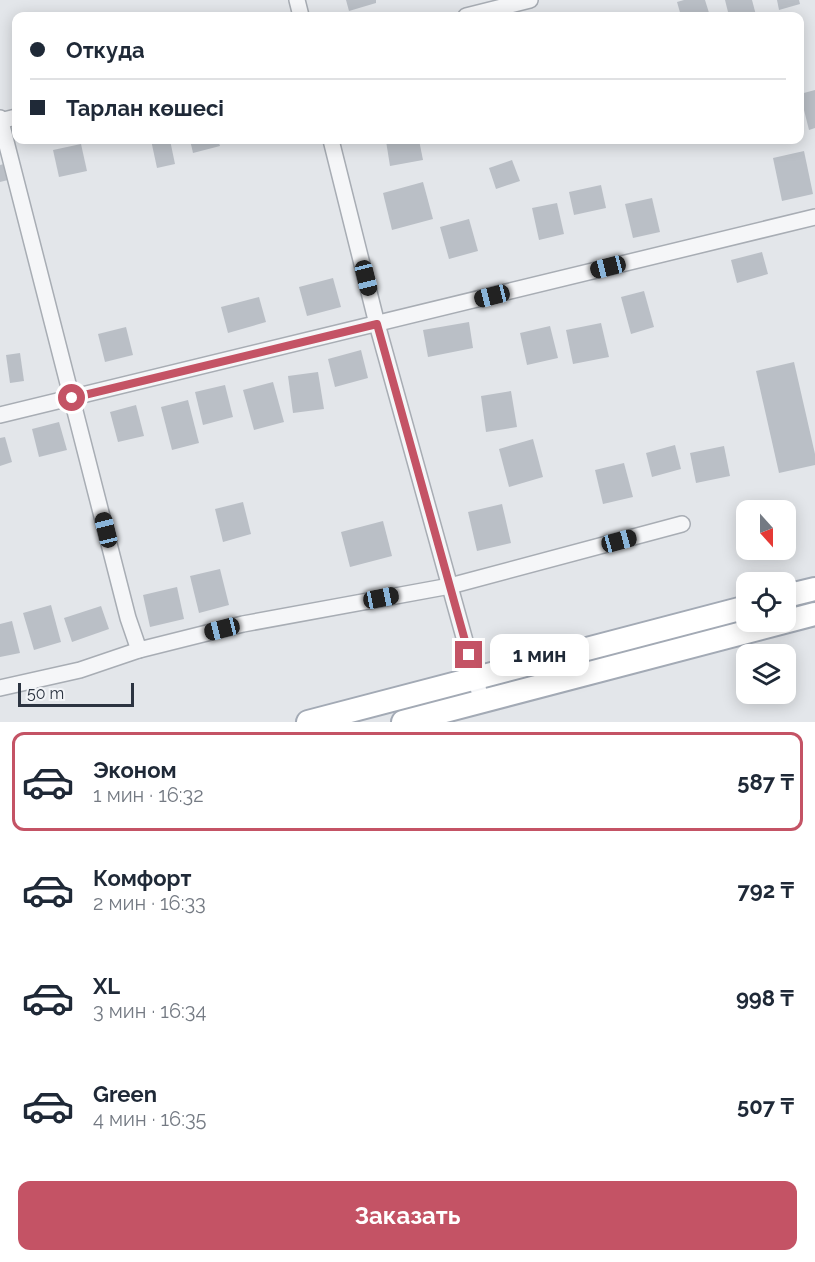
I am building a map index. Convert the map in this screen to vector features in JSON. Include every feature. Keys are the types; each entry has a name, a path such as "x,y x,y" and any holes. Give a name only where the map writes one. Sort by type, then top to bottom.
{"main road":[{"path":"796,594 815,589"},
{"path":"308,722 736,610"},
{"path":"403,722 815,614"}],"street":[{"path":"482,12 530,0"},
{"path":"0,120 128,618 139,650"},
{"path":"333,144 377,324 482,702"},
{"path":"0,415 815,217"},
{"path":"0,688 80,670 139,650 243,624 450,586 682,524"}],"building":[{"path":"346,0 376,0 376,3 349,11"},
{"path":"705,0 709,12 680,12 677,2"},
{"path":"725,0 752,0 755,12 728,12"},
{"path":"777,0 799,0 800,4 779,10"},
{"path":"815,90 815,128 809,130 804,110 804,93"},
{"path":"81,144 87,171 59,177 53,150"},
{"path":"152,144 171,144 175,164 157,168"},
{"path":"191,144 219,144 220,146 193,153"},
{"path":"386,144 420,144 423,160 390,166"},
{"path":"804,151 813,194 782,201 773,158"},
{"path":"512,160 520,181 496,189 489,168"},
{"path":"4,164 8,180 0,182 0,165"},
{"path":"423,182 433,219 392,230 383,193"},
{"path":"601,185 606,208 574,215 569,192"},
{"path":"652,198 660,232 633,238 625,204"},
{"path":"557,203 564,234 539,240 532,208"},
{"path":"469,219 478,251 449,259 440,227"},
{"path":"762,252 768,274 737,283 731,260"},
{"path":"333,278 341,307 307,316 299,287"},
{"path":"644,291 654,327 631,334 621,297"},
{"path":"259,297 266,322 228,333 221,307"},
{"path":"469,322 473,348 428,357 423,330"},
{"path":"601,323 609,357 573,364 566,330"},
{"path":"550,326 558,358 527,365 520,333"},
{"path":"126,327 133,355 105,362 98,334"},
{"path":"361,350 368,378 335,387 328,359"},
{"path":"20,353 24,381 10,383 6,355"},
{"path":"794,362 815,454 815,465 779,473 756,371"},
{"path":"318,372 324,409 293,413 288,376"},
{"path":"273,382 284,422 254,430 243,390"},
{"path":"225,385 233,417 203,425 195,392"},
{"path":"511,391 517,427 486,432 481,396"},
{"path":"188,400 199,443 172,450 161,407"},
{"path":"136,405 144,436 118,442 110,412"},
{"path":"59,422 67,450 39,457 32,429"},
{"path":"5,437 12,462 0,466 0,438"},
{"path":"533,439 543,477 509,487 499,449"},
{"path":"675,445 681,469 652,477 646,453"},
{"path":"724,446 730,476 696,483 690,453"},
{"path":"624,463 633,497 603,504 595,470"},
{"path":"243,502 251,534 223,542 215,509"},
{"path":"502,504 511,543 477,551 468,512"},
{"path":"383,521 392,556 350,567 341,532"},
{"path":"220,569 229,605 199,613 190,576"},
{"path":"177,587 184,619 150,627 143,595"},
{"path":"51,605 61,642 34,650 23,613"},
{"path":"101,606 109,629 72,642 64,618"},
{"path":"12,621 20,653 0,657 0,624"}],"route":[{"path":"72,398 377,324 469,655"}]}
